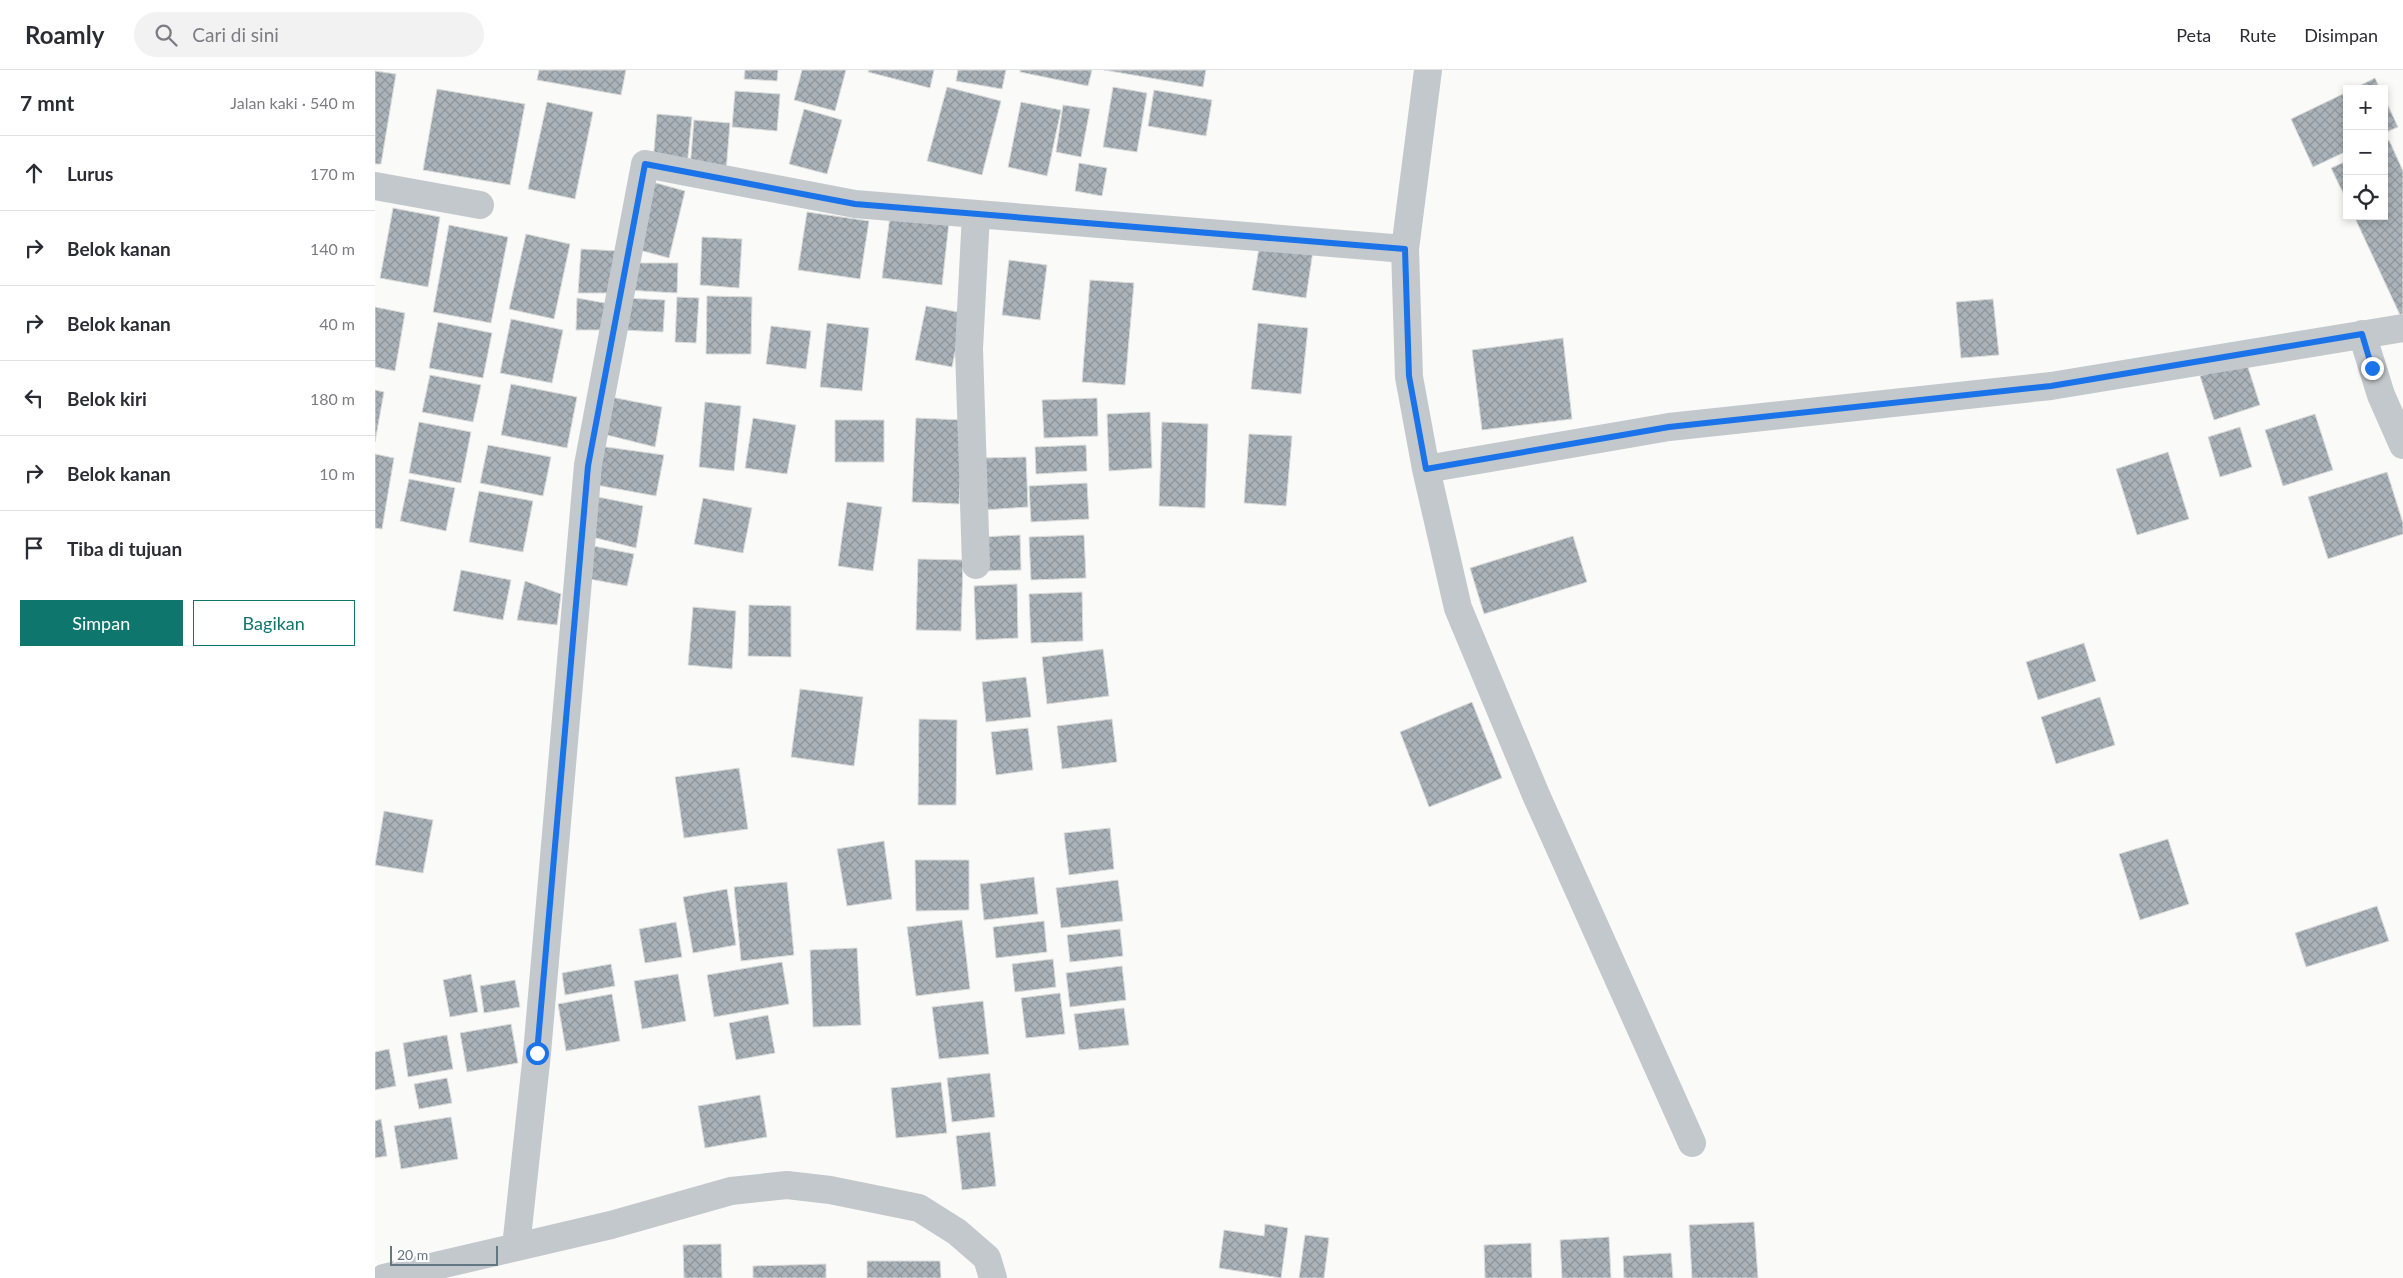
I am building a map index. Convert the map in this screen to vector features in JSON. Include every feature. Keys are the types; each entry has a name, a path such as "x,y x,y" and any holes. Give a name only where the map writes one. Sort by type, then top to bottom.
{"street":[{"path":"1427,70 1405,249 1409,376 1426,469 1458,608 1536,795 1692,1143"},
{"path":"516,1247 537,1053 588,466 645,164 855,204 1405,249"},
{"path":"375,186 480,205"},
{"path":"976,214 969,349 976,566"},
{"path":"1426,469 1669,427 2051,386 2403,328"},
{"path":"2362,334 2381,395 2403,445"},
{"path":"384,1278 611,1225 731,1191 787,1185 830,1190 919,1208 957,1232 987,1258 993,1278"}],"building":[{"path":"539,70 626,70 621,95 537,80"},
{"path":"745,70 778,70 777,81 744,79"},
{"path":"802,70 846,70 835,111 794,100"},
{"path":"869,70 934,70 930,88 868,72"},
{"path":"958,70 1006,70 1002,89 956,81"},
{"path":"1020,70 1092,70 1088,86 1020,72"},
{"path":"1104,70 1206,70 1203,87"},
{"path":"375,71 396,74 381,164 375,164"},
{"path":"2375,78 2378,85 2361,85"},
{"path":"947,87 1001,101 982,175 927,161"},
{"path":"1113,87 1147,93 1137,152 1103,147"},
{"path":"437,89 525,104 510,185 423,170"},
{"path":"1154,90 1212,100 1206,136 1148,126"},
{"path":"735,91 780,94 777,131 732,127"},
{"path":"2343,94 2343,153 2313,167 2291,119"},
{"path":"547,102 593,112 575,199 528,189"},
{"path":"1021,102 1061,110 1047,176 1008,167"},
{"path":"1063,105 1090,109 1081,157 1056,152"},
{"path":"2388,106 2398,127 2388,131"},
{"path":"804,109 842,120 827,174 789,164"},
{"path":"657,114 692,117 687,166 653,163"},
{"path":"694,120 730,123 726,171 690,168"},
{"path":"2388,141 2403,171 2403,313 2400,315 2356,220 2388,220"},
{"path":"1079,163 1107,168 1102,196 1075,191"},
{"path":"2343,163 2343,193 2331,168"},
{"path":"649,181 685,191 669,258 632,248"},
{"path":"393,208 440,217 428,287 380,278"},
{"path":"891,208 950,214 942,285 882,278"},
{"path":"807,212 869,221 860,279 798,270"},
{"path":"449,225 508,237 491,323 433,312"},
{"path":"526,234 570,244 554,319 509,309"},
{"path":"1261,236 1314,244 1306,298 1252,290"},
{"path":"702,237 742,239 739,288 700,285"},
{"path":"581,249 619,251 609,293 578,293"},
{"path":"1009,260 1047,265 1040,320 1002,315"},
{"path":"633,263 678,263 677,293 626,290"},
{"path":"1090,280 1134,283 1125,385 1082,382"},
{"path":"707,296 752,297 751,354 706,354"},
{"path":"677,297 699,298 696,343 675,342"},
{"path":"577,298 610,304 602,330 576,330"},
{"path":"624,298 665,300 663,332 622,330"},
{"path":"1993,299 1999,355 1961,358 1956,302"},
{"path":"926,306 963,313 952,367 915,360"},
{"path":"375,307 405,313 395,371 375,367"},
{"path":"511,319 563,330 552,383 500,373"},
{"path":"438,322 492,333 483,378 429,368"},
{"path":"827,323 869,328 862,391 820,387"},
{"path":"1258,323 1308,328 1301,394 1251,389"},
{"path":"771,326 811,331 806,369 766,364"},
{"path":"1563,338 1572,419 1482,430 1472,350"},
{"path":"2246,361 2260,405 2214,420 2200,376"},
{"path":"430,375 481,385 473,422 422,412"},
{"path":"511,384 577,397 567,448 501,435"},
{"path":"375,390 384,392 375,442"},
{"path":"611,397 662,407 655,447 603,434"},
{"path":"1097,398 1098,436 1044,438 1042,400"},
{"path":"705,402 741,406 734,471 699,467"},
{"path":"1150,412 1152,468 1109,471 1107,414"},
{"path":"2315,414 2333,470 2283,486 2265,430"},
{"path":"753,418 796,425 787,474 745,468"},
{"path":"916,418 963,420 959,504 912,502"},
{"path":"835,420 884,420 884,462 835,462"},
{"path":"419,422 471,432 461,483 409,473"},
{"path":"1162,422 1208,424 1205,508 1159,506"},
{"path":"2240,427 2252,467 2220,477 2208,437"},
{"path":"1249,434 1292,436 1286,506 1244,503"},
{"path":"488,445 551,457 543,496 480,483"},
{"path":"1086,445 1087,471 1036,474 1035,447"},
{"path":"599,446 664,455 656,496 596,485"},
{"path":"2168,452 2189,519 2137,535 2116,469"},
{"path":"375,454 394,458 382,529 375,528"},
{"path":"1026,457 1028,507 983,510 981,458"},
{"path":"2387,472 2403,523 2403,534 2328,559 2308,497"},
{"path":"409,479 455,488 446,531 400,521"},
{"path":"1087,483 1089,519 1031,522 1029,486"},
{"path":"479,491 533,501 523,552 469,542"},
{"path":"593,496 643,506 636,548 588,536"},
{"path":"703,498 752,508 743,553 694,544"},
{"path":"847,502 882,507 873,571 838,566"},
{"path":"1020,535 1021,570 983,571 982,537"},
{"path":"1084,535 1086,578 1031,580 1029,537"},
{"path":"1573,536 1587,582 1484,614 1470,568"},
{"path":"583,544 634,554 627,586 579,577"},
{"path":"918,559 963,560 961,631 916,630"},
{"path":"461,570 511,580 503,620 453,611"},
{"path":"525,581 561,594 557,625 517,620"},
{"path":"1017,584 1018,638 976,640 974,586"},
{"path":"1082,592 1083,641 1031,643 1029,594"},
{"path":"749,605 791,606 791,657 748,656"},
{"path":"693,607 736,611 732,669 688,665"},
{"path":"2084,643 2096,681 2038,700 2026,662"},
{"path":"1103,649 1109,696 1047,704 1042,657"},
{"path":"1026,677 1031,717 986,722 982,682"},
{"path":"800,689 863,697 854,766 791,757"},
{"path":"2100,697 2115,745 2056,764 2041,717"},
{"path":"1472,702 1502,778 1429,807 1400,732"},
{"path":"919,719 957,720 956,805 918,805"},
{"path":"1112,719 1117,762 1062,769 1057,726"},
{"path":"1028,728 1033,770 996,775 991,732"},
{"path":"739,768 748,829 684,838 675,777"},
{"path":"384,811 433,820 423,873 375,865"},
{"path":"1110,828 1114,869 1069,875 1064,833"},
{"path":"2168,839 2189,904 2140,920 2119,854"},
{"path":"884,841 892,899 847,906 837,849"},
{"path":"915,860 969,860 969,910 916,911"},
{"path":"1034,877 1038,914 984,920 980,884"},
{"path":"1118,880 1123,921 1061,928 1056,888"},
{"path":"787,882 794,955 741,961 734,887"},
{"path":"727,889 736,945 693,953 683,897"},
{"path":"2377,906 2389,941 2306,967 2295,933"},
{"path":"962,920 970,989 916,996 907,927"},
{"path":"1044,921 1047,952 996,958 993,927"},
{"path":"676,922 682,957 645,963 639,929"},
{"path":"1120,929 1123,956 1070,962 1067,935"},
{"path":"857,948 861,1025 813,1027 810,950"},
{"path":"1053,959 1056,987 1015,992 1012,964"},
{"path":"782,962 789,1004 714,1017 707,975"},
{"path":"611,964 615,986 565,995 562,973"},
{"path":"1122,966 1126,1000 1070,1007 1066,973"},
{"path":"471,974 478,1012 450,1017 443,980"},
{"path":"678,974 686,1021 642,1029 634,981"},
{"path":"515,980 520,1007 484,1013 480,986"},
{"path":"1060,993 1065,1034 1026,1038 1021,998"},
{"path":"612,994 620,1041 566,1051 558,1004"},
{"path":"983,1001 989,1054 939,1059 932,1007"},
{"path":"1124,1008 1129,1045 1079,1050 1074,1014"},
{"path":"768,1015 775,1053 736,1060 729,1023"},
{"path":"511,1024 518,1063 467,1072 460,1033"},
{"path":"447,1035 453,1069 408,1077 403,1043"},
{"path":"389,1049 396,1086 375,1090 375,1052"},
{"path":"990,1073 995,1117 952,1122 947,1078"},
{"path":"447,1078 452,1103 419,1109 414,1084"},
{"path":"941,1082 947,1133 896,1138 891,1088"},
{"path":"760,1095 767,1137 705,1148 698,1106"},
{"path":"451,1117 458,1159 401,1169 394,1126"},
{"path":"381,1119 387,1156 375,1158 375,1121"},
{"path":"990,1132 996,1186 962,1190 956,1136"},
{"path":"1754,1222 1758,1278 1692,1278 1689,1225"},
{"path":"1265,1224 1288,1228 1281,1278 1219,1268 1224,1230 1264,1236"},
{"path":"1305,1235 1329,1238 1324,1278 1299,1278"},
{"path":"1609,1237 1611,1278 1562,1278 1560,1240"},
{"path":"1531,1243 1532,1278 1485,1278 1484,1245"},
{"path":"721,1244 722,1278 684,1278 683,1245"},
{"path":"1671,1253 1673,1278 1624,1278 1623,1256"},
{"path":"867,1261 940,1261 941,1278 867,1278"},
{"path":"826,1264 826,1278 753,1278 753,1266"}],"route":[{"path":"537,1053 588,466 645,164 855,204 1405,249 1409,376 1426,469 1669,427 2051,386 2362,334 2372,368"}]}
